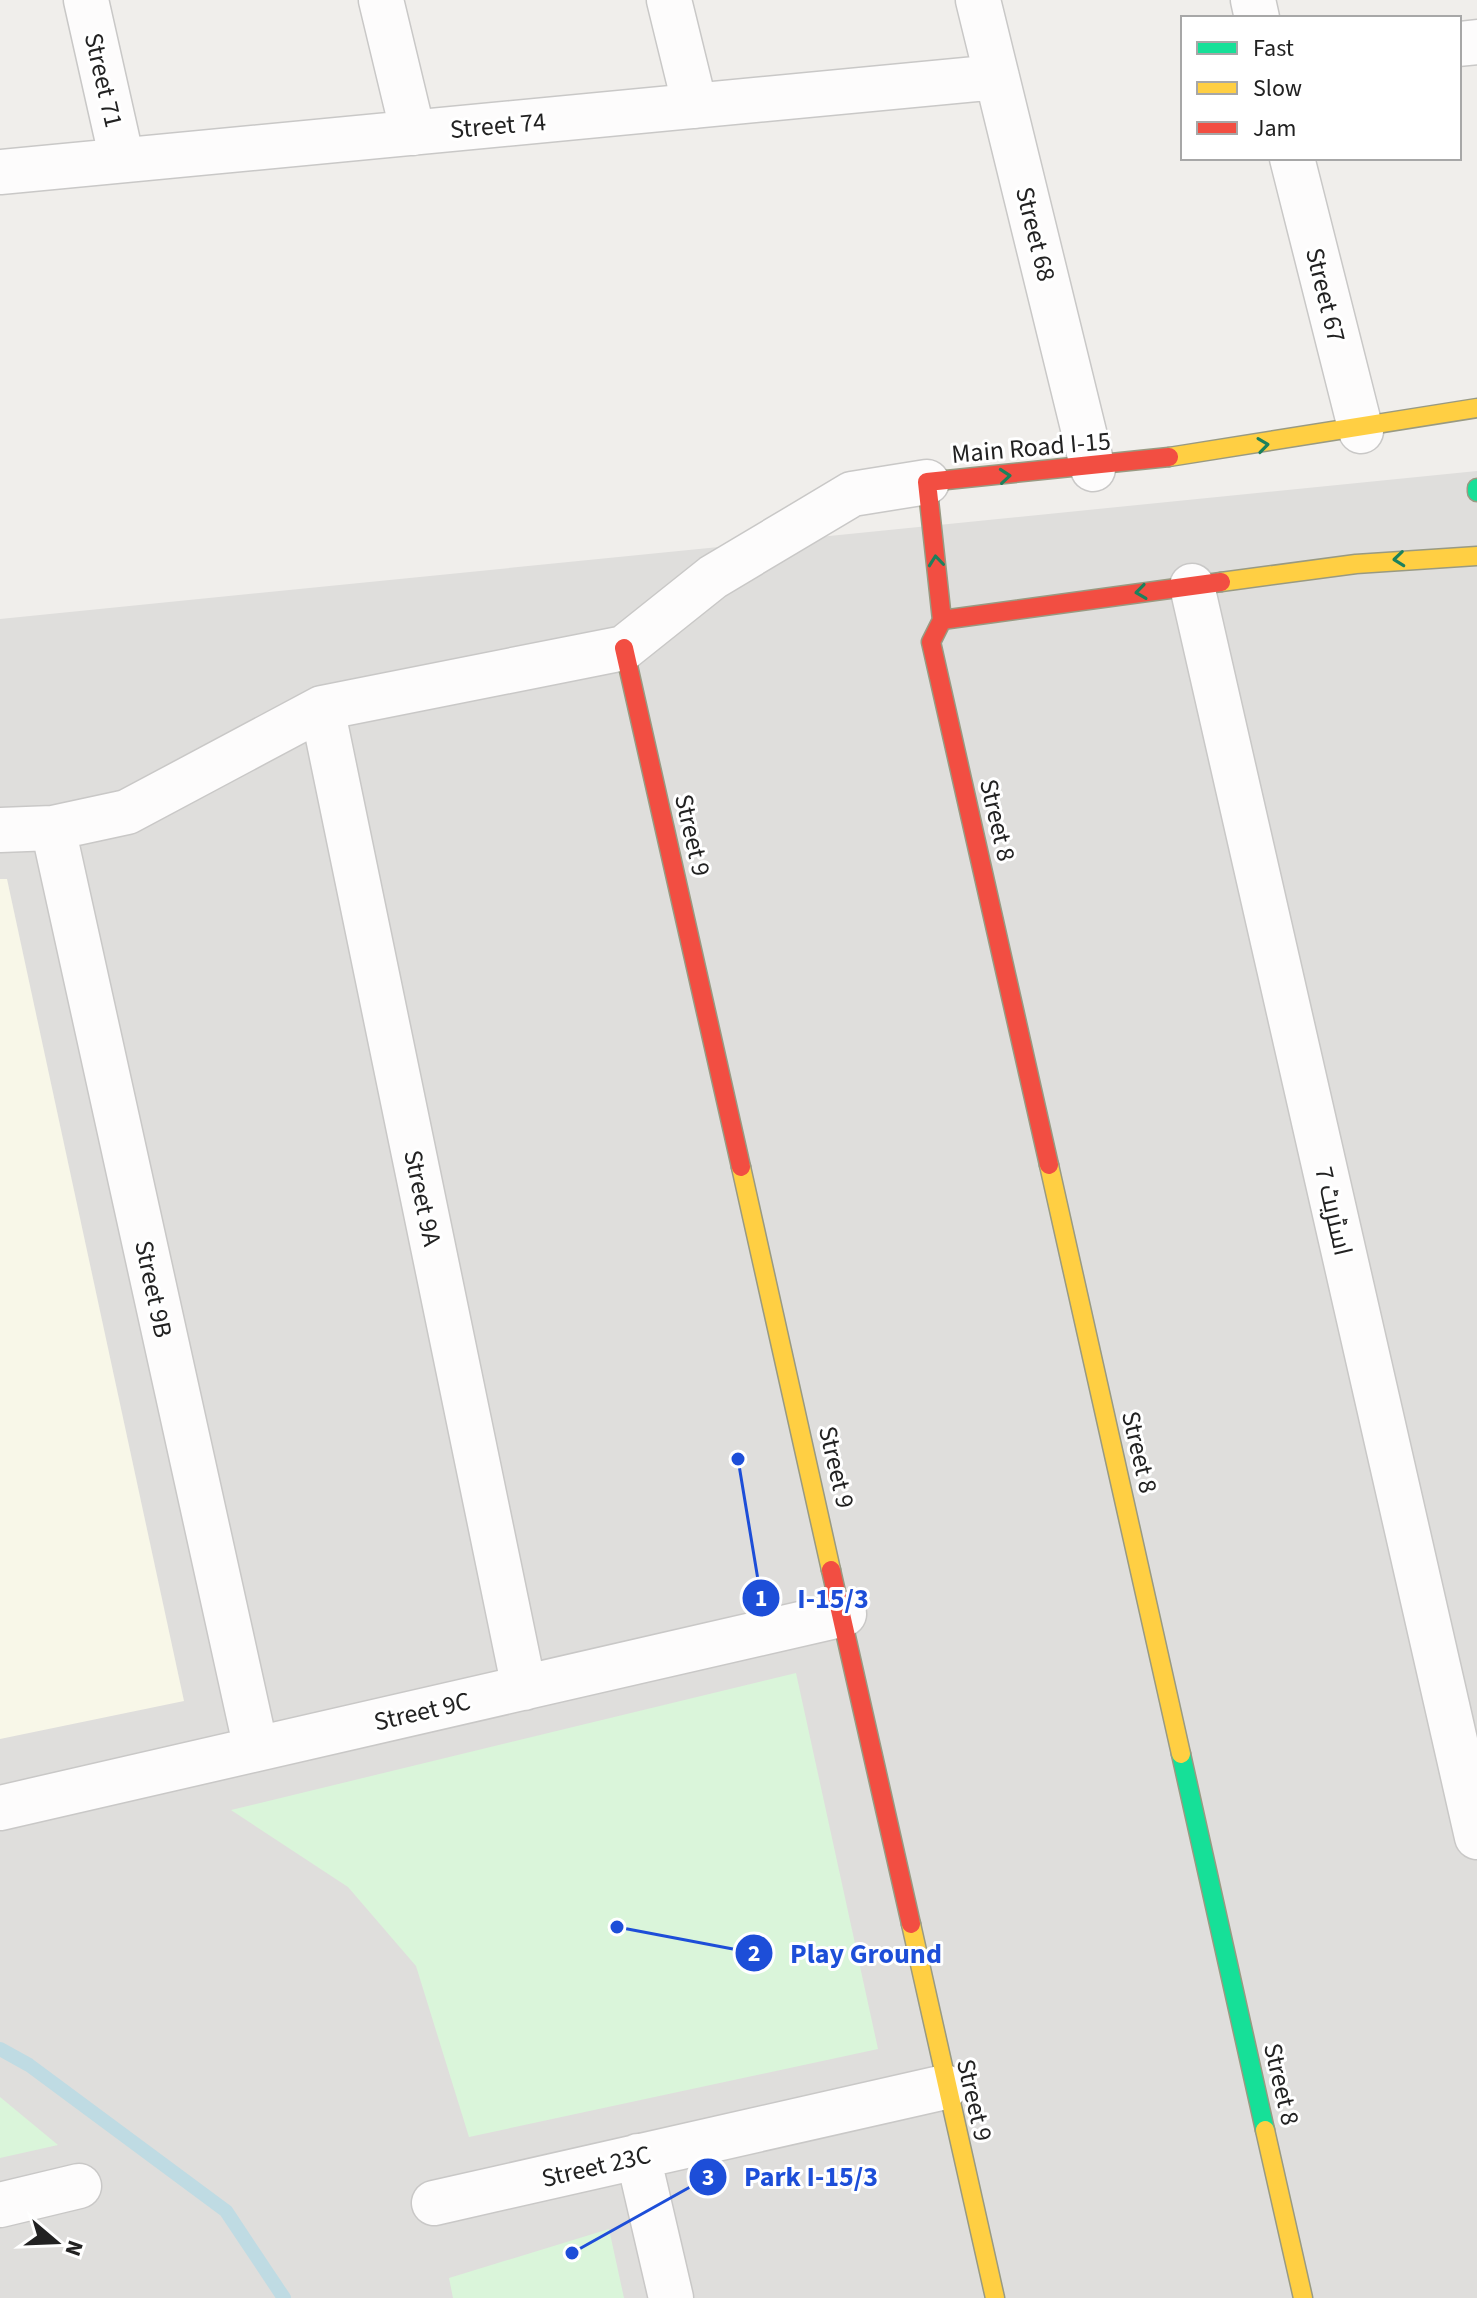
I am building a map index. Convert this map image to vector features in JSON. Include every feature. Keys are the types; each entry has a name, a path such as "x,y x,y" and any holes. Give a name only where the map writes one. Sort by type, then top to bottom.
{"street":[{"name":"Street 71","path":"86,0 122,160"},
{"path":"381,0 413,133"},
{"path":"669,0 695,106"},
{"name":"Street 68","path":"978,0 1093,469"},
{"name":"Street 74","path":"0,172 997,77"},
{"name":"Street 67","path":"1293,160 1361,431"},
{"name":"Main Road I-15","path":"942,620 927,482 1093,469 1361,431 1477,408"},
{"path":"0,830 53,828 127,812 322,708 624,648 713,577 852,494 927,482"},
{"path":"942,620 1436,556 1477,556"},
{"name":"اسٹریٹ 7","path":"1192,586 1475,1819"},
{"name":"Street 8","path":"942,620 931,642 1303,2298"},
{"name":"Street 9","path":"624,648 844,1614 945,2087 995,2298"},
{"name":"Street 9A","path":"322,708 524,1688"},
{"name":"Street 9B","path":"53,828 256,1749"},
{"name":"Street 9C","path":"0,1808 844,1614"},
{"name":"Street 23C","path":"434,2203 945,2087"},
{"path":"638,2156 671,2298"},
{"path":"0,2205 79,2186"}],"shaded area":[{"path":"1477,471 1477,2298 0,2298 0,619"},
{"path":"0,879 7,879 184,1701 0,1739"}],"green space":[{"path":"796,1673 878,2049 469,2137 416,1966 348,1887 231,1810"},
{"path":"0,2097 58,2145 0,2158"},
{"path":"609,2229 624,2298 453,2298 449,2278"}],"waterway":[{"path":"0,2049 29,2065 226,2211 284,2298"}],"traffic: fast":[{"path":"1181,1754 1265,2130"}],"traffic: slow":[{"path":"1169,457 1477,408"},
{"path":"1221,582 1356,564 1477,556"},
{"path":"1049,1165 1181,1754"},
{"path":"741,1167 831,1570"},
{"path":"911,1924 995,2298"},
{"path":"1265,2130 1303,2298"}],"traffic: jam":[{"path":"1169,457 927,482 942,620 1221,582"},
{"path":"942,620 931,642 1049,1165"},
{"path":"624,648 741,1167"},
{"path":"831,1570 911,1924"}],"place":[{"name":"I-15/3","path":"738,1459"},
{"name":"Play Ground","path":"617,1927"},
{"name":"Park I-15/3","path":"572,2253"}]}
